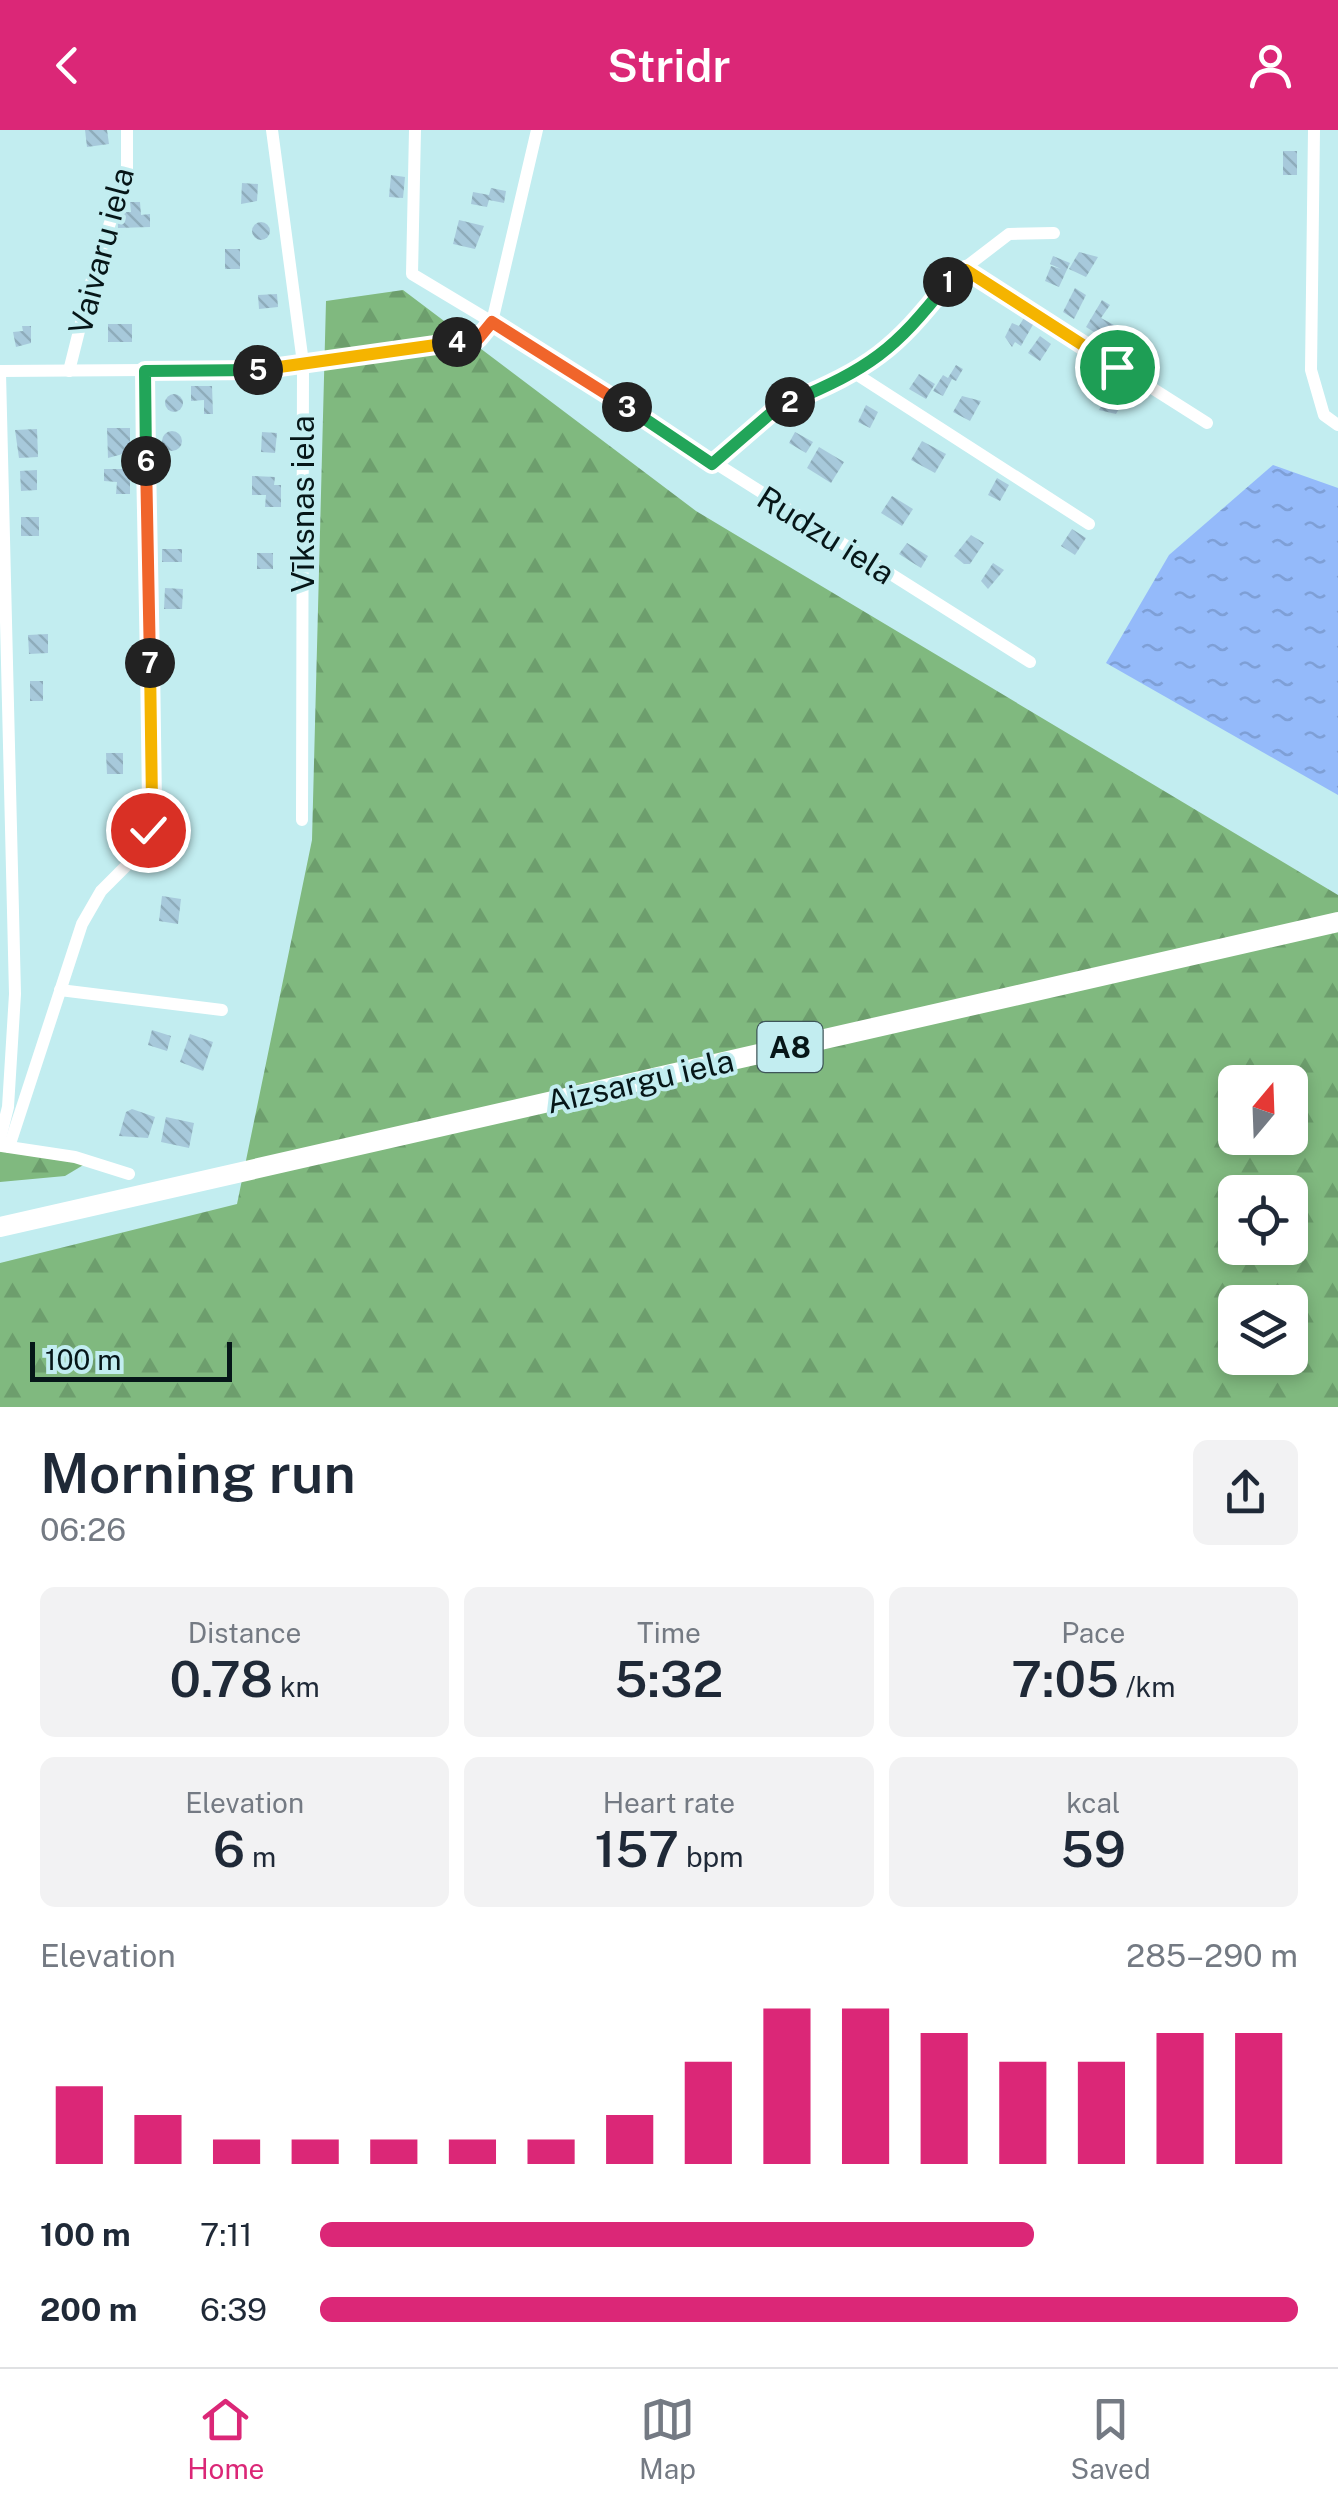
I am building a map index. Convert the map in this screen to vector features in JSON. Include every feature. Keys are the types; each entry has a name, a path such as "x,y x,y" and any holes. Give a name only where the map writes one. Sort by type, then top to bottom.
{"highway":[{"name":"Aizsargu iela","path":"0,1227 1338,922"}],"street":[{"name":"Vaivaru iela","path":"69,371 95,267 127,173 127,130"},
{"name":"Vīksnas iela","path":"272,130 302,363 302,820"},
{"name":"Rudzu iela","path":"415,130 412,274 1030,662"},
{"path":"3,1144 15,994 0,372 282,369 478,339 492,322 538,130"},
{"path":"1314,130 1311,370 1324,415 1338,426"},
{"path":"712,464 778,407 856,374 897,341 949,280 1009,234 1054,232"},
{"path":"966,270 1207,423"},
{"path":"3,1144 82,924 101,891 128,864 148,830 152,804 145,371"},
{"path":"856,374 1090,524"},
{"path":"60,990 222,1010"},
{"path":"3,1144 74,1157 129,1174"}],"green space":[{"path":"403,290 696,511 1338,895 1338,1407 0,1407 0,1263 237,1204 312,840 326,301"},
{"path":"0,1151 85,1164 65,1176 0,1182"}],"water":[{"path":"1273,465 1338,488 1338,795 1106,663 1169,555"}],"building":[{"path":"85,130 107,130 109,144 87,147"},
{"path":"1283,151 1297,151 1297,175 1283,175"},
{"path":"391,175 405,177 403,198 389,197"},
{"path":"242,183 258,184 257,201 241,204"},
{"path":"491,188 506,191 504,203 489,200 487,207 471,204 473,192 489,195"},
{"path":"130,202 140,202 141,215 150,214 150,227 118,228 117,212 131,212"},
{"path":"459,220 484,226 475,249 453,244"},
{"path":"261,222 268,224 268,238 261,240 254,238 252,231 254,224"},
{"path":"225,249 240,249 240,269 225,269"},
{"path":"1079,252 1098,257 1086,277 1069,269"},
{"path":"1053,256 1070,263 1059,287 1045,281 1051,266 1061,269 1050,264"},
{"path":"1075,288 1086,295 1074,319 1063,312"},
{"path":"277,294 278,307 259,309 258,295"},
{"path":"1102,300 1110,305 1101,318 1114,325 1105,339 1086,327"},
{"path":"1025,316 1035,321 1021,346 1015,342 1012,347 1005,337 1012,323 1019,326"},
{"path":"108,324 132,324 132,342 108,342"},
{"path":"22,326 31,326 31,343 16,347 13,332 23,331"},
{"path":"1130,330 1149,340 1137,360 1118,350"},
{"path":"1040,336 1051,344 1040,361 1028,353"},
{"path":"956,365 963,369 943,396 933,391 943,375 948,378"},
{"path":"919,374 935,384 926,399 909,389"},
{"path":"1105,379 1139,398 1134,406 1124,400 1116,414 1099,410 1101,406 1092,402"},
{"path":"191,386 212,386 213,414 204,414 204,400 191,401"},
{"path":"174,394 181,396 181,410 174,412 167,410 165,403 167,396"},
{"path":"962,396 981,401 970,421 953,412"},
{"path":"866,405 878,412 870,428 858,422"},
{"path":"107,428 130,428 130,452 108,458"},
{"path":"37,429 38,457 19,458 15,430"},
{"path":"168,431 176,431 182,441 176,451 168,451 162,445 162,437"},
{"path":"262,432 277,433 275,453 261,452"},
{"path":"795,432 813,442 806,453 789,443"},
{"path":"922,441 946,454 935,473 911,460"},
{"path":"819,447 844,462 831,483 807,468"},
{"path":"104,469 130,469 130,494 116,494 117,482 104,481"},
{"path":"37,470 37,490 21,491 20,471"},
{"path":"252,476 275,477 274,485 281,485 281,507 265,507 266,495 252,495"},
{"path":"997,478 1009,485 1000,501 988,495"},
{"path":"892,496 913,509 902,526 881,513"},
{"path":"21,517 39,517 39,536 21,536"},
{"path":"1072,529 1086,538 1075,555 1061,546"},
{"path":"971,535 984,543 970,564 964,564 954,556"},
{"path":"907,543 928,556 921,568 899,554"},
{"path":"162,549 182,549 182,562 162,562"},
{"path":"257,553 273,553 273,569 257,569"},
{"path":"993,563 1004,570 988,589 981,581"},
{"path":"165,588 183,589 182,609 164,609"},
{"path":"48,634 48,653 29,654 28,635"},
{"path":"30,681 43,681 43,701 30,701"},
{"path":"106,753 123,753 123,774 107,774"},
{"path":"162,896 181,899 178,924 159,921"},
{"path":"152,1030 171,1036 167,1051 148,1045"},
{"path":"190,1034 213,1042 203,1071 180,1062"},
{"path":"132,1109 155,1117 148,1138 119,1136 126,1112"},
{"path":"166,1117 194,1123 189,1148 161,1142"}],"route":[{"path":"148,830 152,804 145,371 282,369 317,358 346,360 478,339 492,322 712,464 778,407 856,374 879,358 924,313 949,280 966,270 1117,367"}]}
